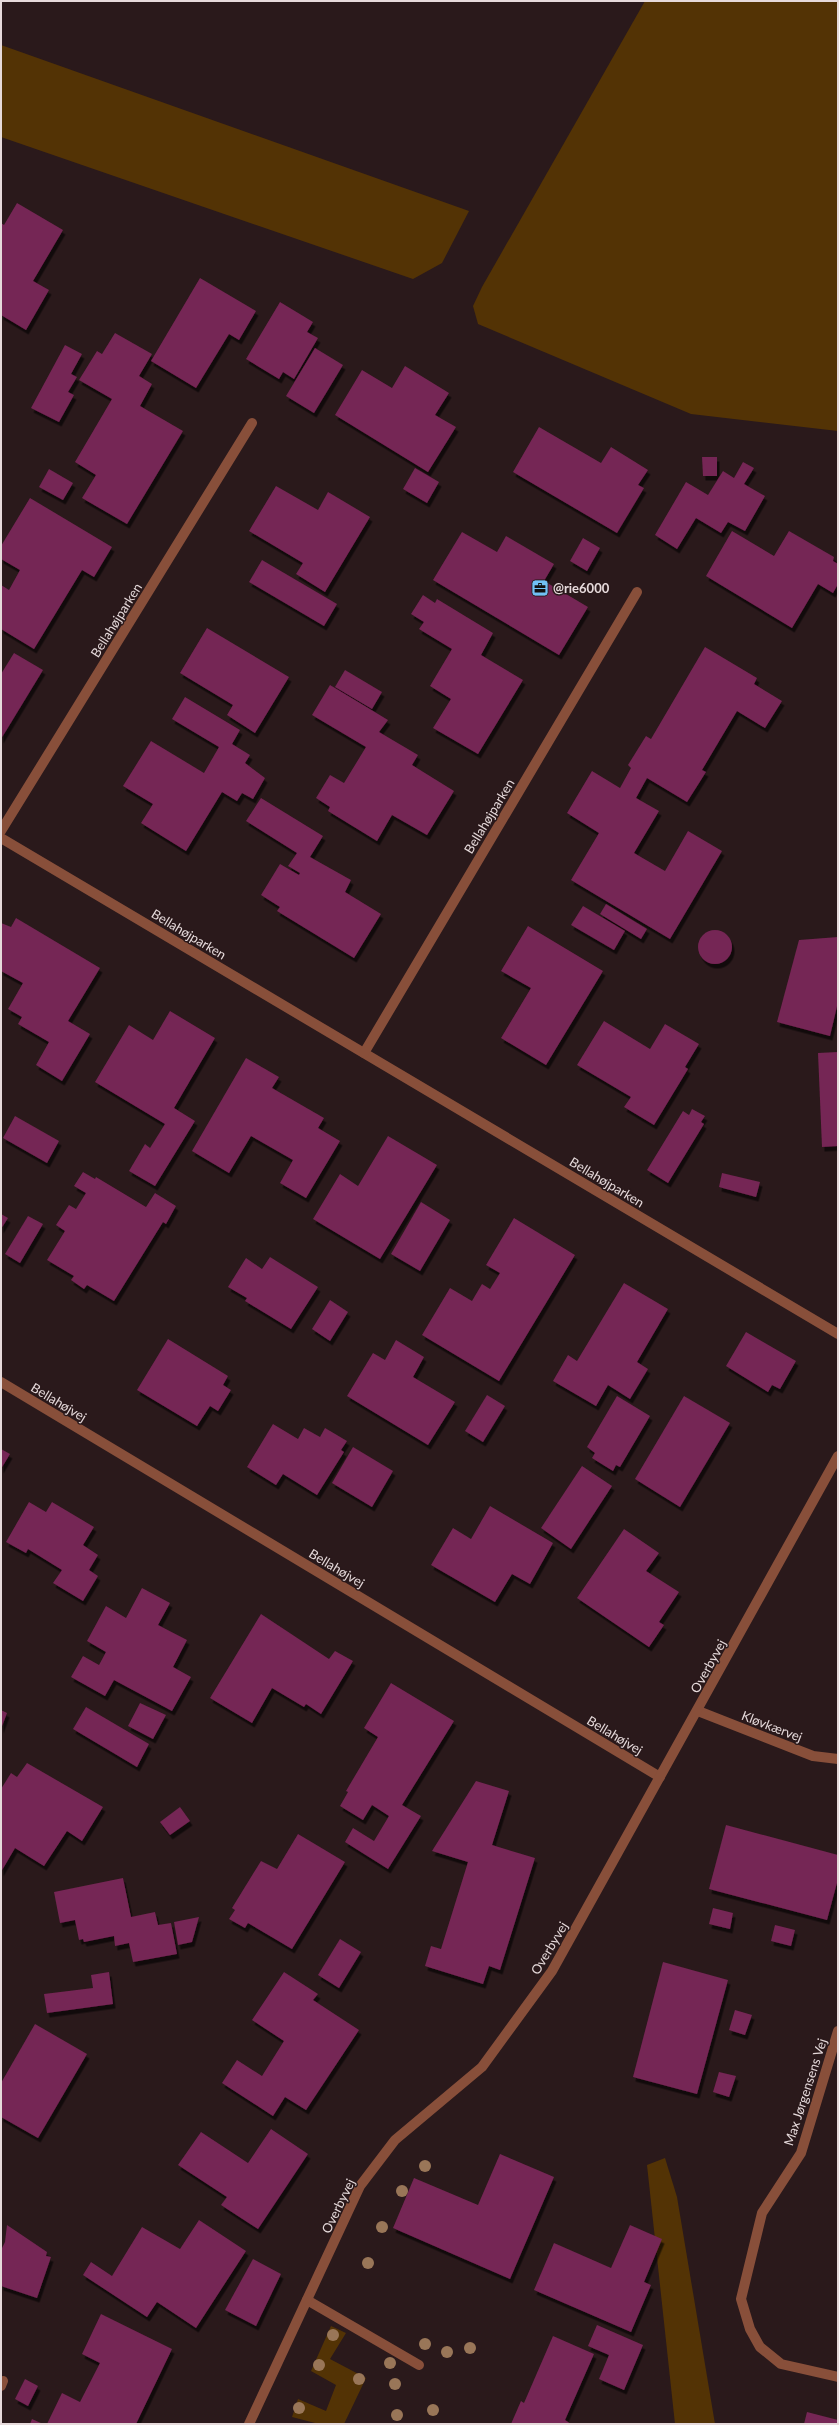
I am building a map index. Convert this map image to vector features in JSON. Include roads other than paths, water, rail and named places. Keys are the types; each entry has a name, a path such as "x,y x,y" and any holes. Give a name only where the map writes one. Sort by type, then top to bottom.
{"street":[{"name":"Bellahøjparken","path":"1,831 252,422"},
{"name":"Bellahøjparken","path":"364,1053 637,592"},
{"name":"Bellahøjparken","path":"1,838 838,1334"},
{"name":"Bellahøjvej","path":"1,1382 660,1777"},
{"name":"Overbyvej","path":"249,2424 360,2186 396,2140 482,2067 552,1971 698,1711 838,1456"},
{"name":"Kløvkærvej","path":"698,1711 813,1756 838,1759"},
{"name":"Max Jørgensens Vej","path":"838,2031 801,2153 762,2213 741,2299 750,2329 760,2347 782,2364 838,2377"},
{"path":"307,2300 419,2365"}],"place":[{"name":"@rie6000","path":"540,588"}]}
